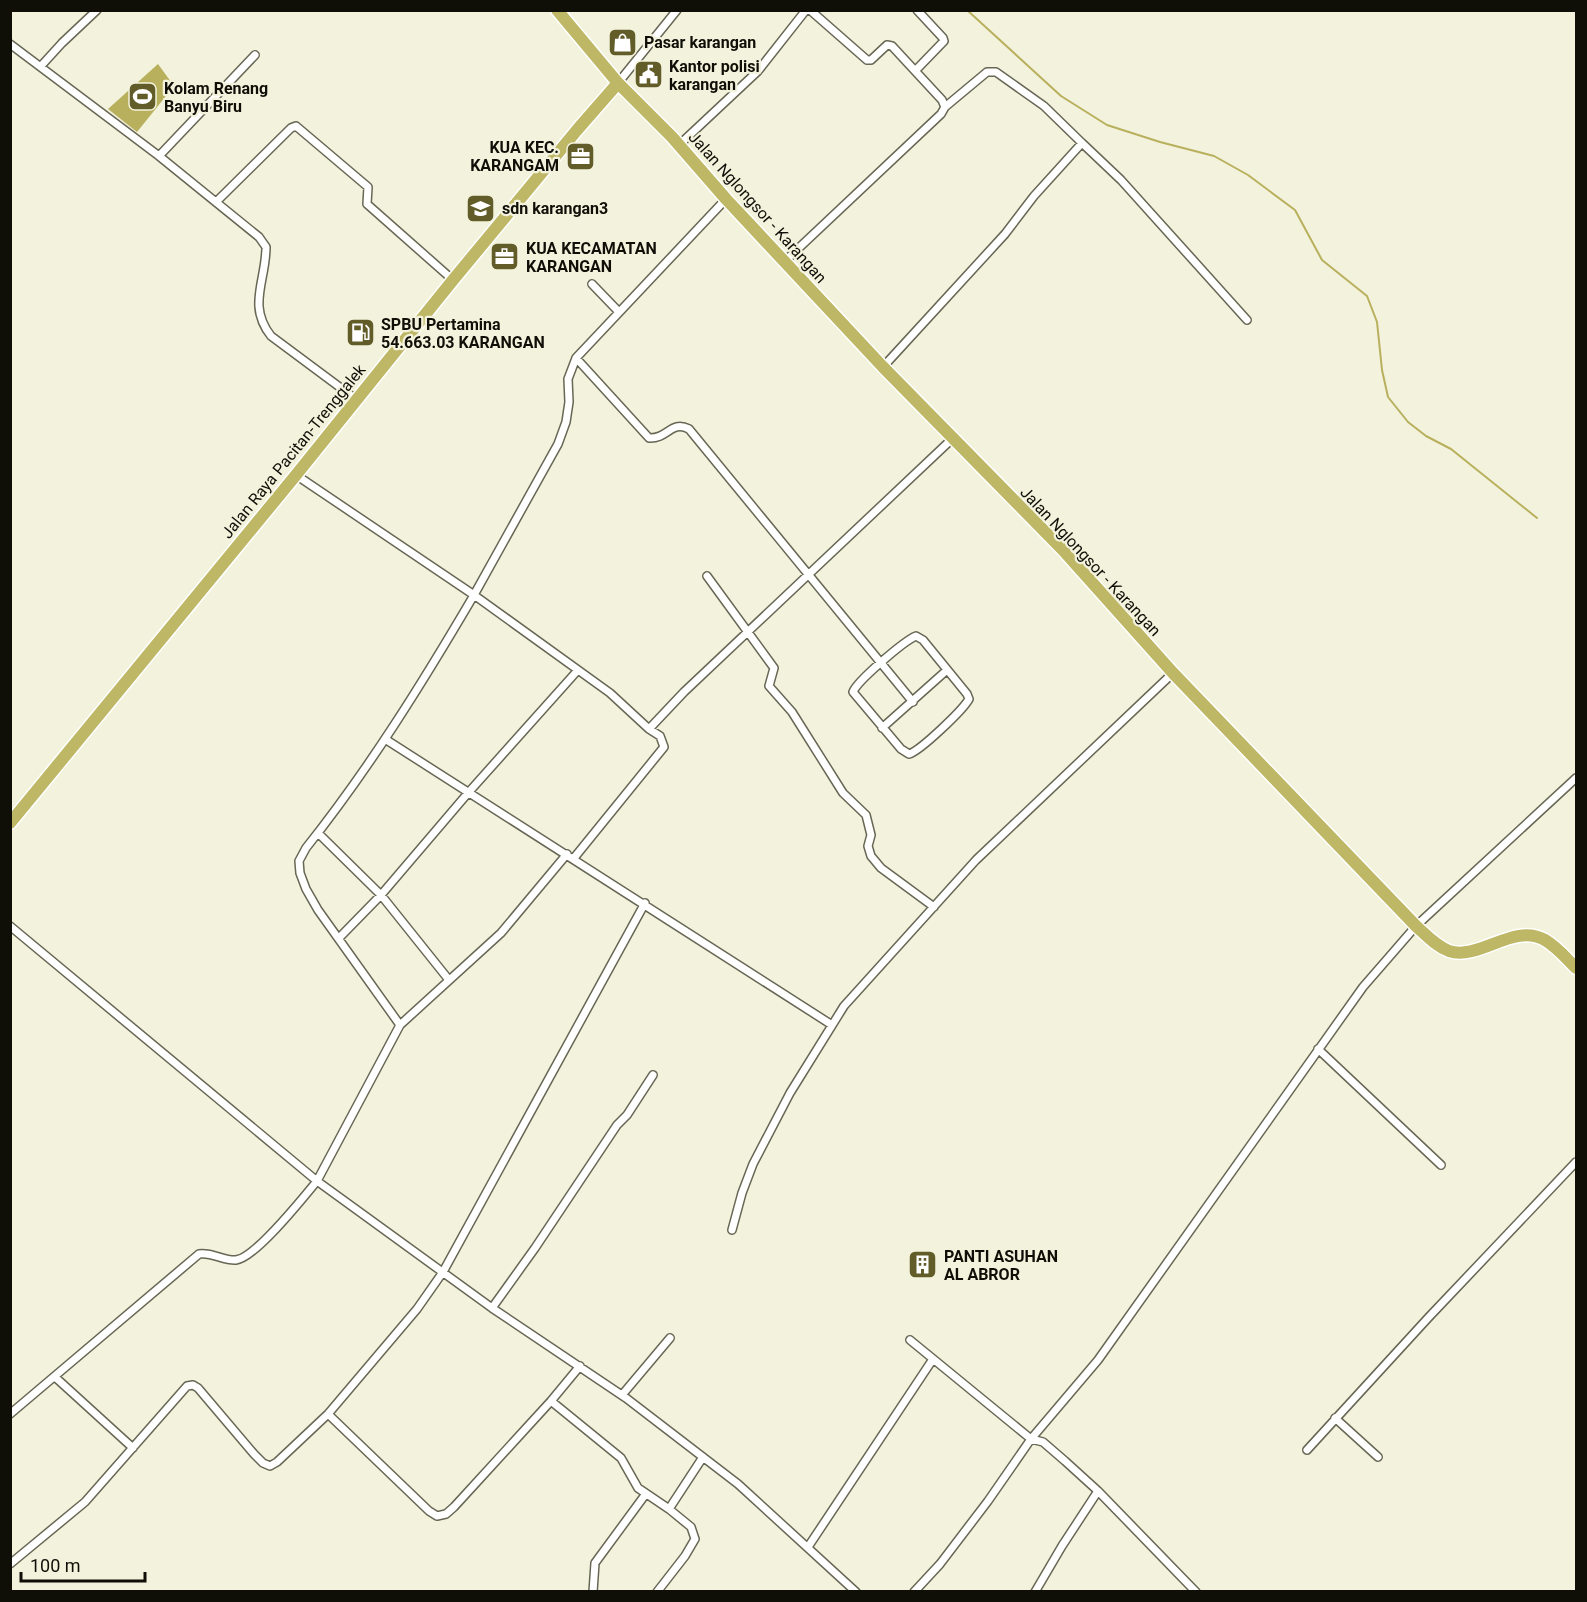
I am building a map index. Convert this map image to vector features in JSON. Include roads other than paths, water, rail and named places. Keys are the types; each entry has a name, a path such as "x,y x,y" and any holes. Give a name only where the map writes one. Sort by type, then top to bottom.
{"highway":[{"name":"Jalan Nglongsor - Karangan","path":"557,10 602,66 883,367 1063,550 1173,673 1416,926 1439,946 1452,952 1463,953 1529,935 1543,939 1576,968"},
{"name":"Jalan Raya Pacitan-Trenggalek","path":"10,823 453,280 618,83"}],"street":[{"path":"41,66 97,10"},
{"path":"618,83 677,10"},
{"path":"679,146 758,71 808,10 867,60 871,60 890,45 942,100 945,107"},
{"path":"915,71 944,41 917,10"},
{"path":"10,44 159,156 260,237 266,248 259,292 260,317 264,327 272,336 357,400"},
{"path":"159,156 255,55"},
{"path":"785,261 945,107 987,72 996,72 1044,106 1121,180 1247,320"},
{"path":"216,202 291,128 296,126 368,187 367,204 453,280"},
{"path":"883,367 1005,234 1034,196 1082,143"},
{"path":"400,1025 318,910 300,873 299,861 433,666 558,444 567,412 568,379 576,358 726,199"},
{"path":"592,284 618,311"},
{"path":"576,358 649,438 657,439 676,425 689,429 913,702"},
{"path":"649,729 684,692 952,438"},
{"path":"296,475 474,595 610,693 649,729 660,736 664,747 574,858"},
{"path":"706,576 774,668 769,686 792,712 843,793 866,815 871,835 868,846 871,856 881,868 934,907"},
{"path":"916,636 923,640 947,670 969,699 959,712 918,750 909,754 905,753 882,728 853,692 856,686 881,663 916,636"},
{"path":"339,938 381,895 578,670"},
{"path":"882,728 947,670"},
{"path":"732,1230 753,1164 790,1093 851,999 976,860 1173,673"},
{"path":"385,739 645,903 832,1025"},
{"path":"914,1592 940,1564 1031,1439 1098,1360 1363,987 1416,926 1576,778"},
{"path":"318,833 381,895 448,980"},
{"path":"10,1414 200,1254 206,1253 233,1260 246,1257 279,1225 317,1181 400,1025 501,933 567,854"},
{"path":"10,1564 76,1510 187,1386 193,1385 201,1391 263,1463 270,1466 328,1414 417,1310 443,1272 645,903"},
{"path":"10,926 317,1181 492,1308 622,1395 738,1484 856,1592"},
{"path":"1318,1049 1441,1165"},
{"path":"492,1308 535,1248 616,1125 627,1115 653,1075"},
{"path":"1307,1450 1576,1162"},
{"path":"622,1395 670,1338"},
{"path":"909,1340 1031,1439 1043,1442 1098,1491 1196,1592"},
{"path":"808,1547 933,1359"},
{"path":"328,1414 429,1511 437,1516 446,1514 454,1507 580,1366"},
{"path":"55,1377 133,1448"},
{"path":"551,1401 621,1458 638,1488 645,1495 669,1509 691,1527 695,1539 657,1592"},
{"path":"1335,1418 1378,1456"},
{"path":"669,1509 703,1457"},
{"path":"1035,1592 1098,1491"},
{"path":"593,1592 595,1563 645,1495"}],"waterway":[{"path":"967,10 1061,96 1107,125 1214,156 1248,175 1295,210 1322,260 1367,296 1377,322 1382,370 1388,397 1408,422 1426,436 1451,449 1537,518"}],"place":[{"name":"Pasar karangan","path":"623,42"},
{"name":"Kantor polisi karangan","path":"648,75"},
{"name":"Kolam Renang Banyu Biru","path":"143,97"},
{"name":"KUA KEC. KARANGAM","path":"580,156"},
{"name":"sdn karangan3","path":"481,208"},
{"name":"KUA KECAMATAN KARANGAN","path":"505,257"},
{"name":"SPBU Pertamina 54.663.03 KARANGAN","path":"360,333"},
{"name":"PANTI ASUHAN AL ABROR","path":"923,1265"}]}
